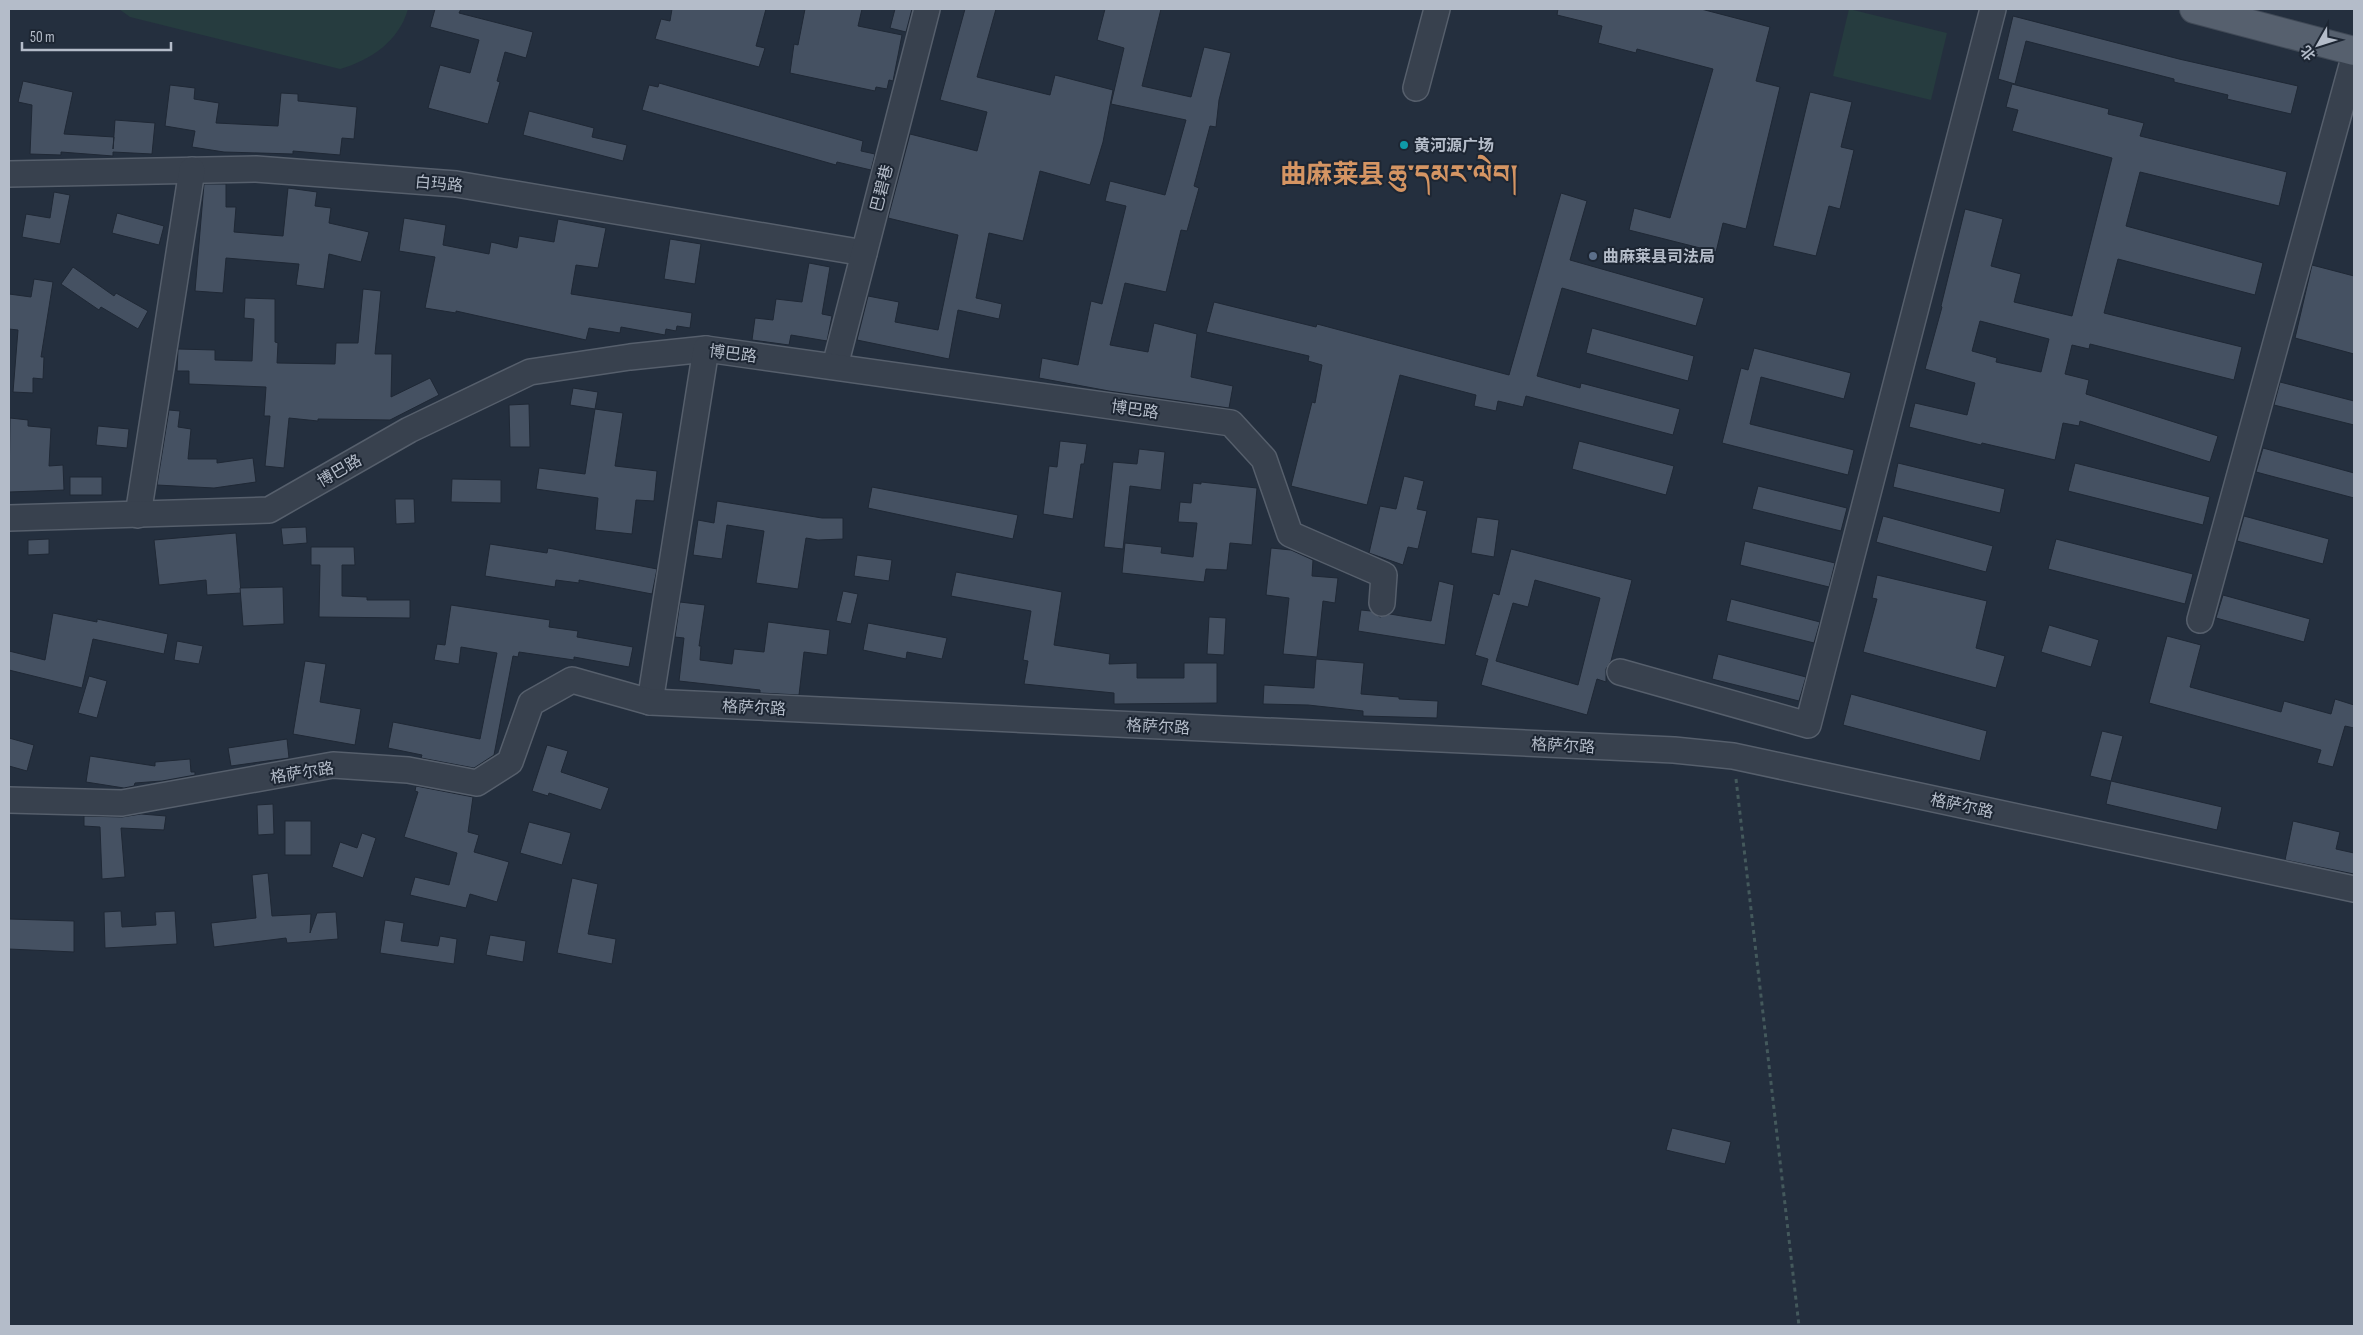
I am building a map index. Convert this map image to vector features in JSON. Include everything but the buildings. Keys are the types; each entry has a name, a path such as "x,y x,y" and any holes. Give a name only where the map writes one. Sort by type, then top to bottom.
{"main road":[{"path":"2194,9 2354,51"}],"street":[{"name":"巴碧巷","path":"835,366 927,9"},
{"path":"1416,88 1437,9"},
{"path":"1620,672 1808,725 1992,9"},
{"path":"2200,620 2354,58"},
{"name":"白玛路","path":"9,174 256,169 456,184 864,253"},
{"path":"138,514 192,170"},
{"path":"650,702 706,349"},
{"name":"博巴路","path":"9,518 268,510 409,430 530,372 630,357 706,349 1231,423 1264,459 1290,534 1384,575 1382,603"},
{"name":"格萨尔路","path":"9,800 122,803 333,766 408,770 477,782 510,762 531,703 572,680 650,702 1674,750 1733,756 2354,889"}],"path":[{"path":"1733,756 1799,1326"}],"green space":[{"path":"119,9 408,9 398,31 382,48 362,60 340,69 130,17"},
{"path":"1849,9 1947,33 1931,100 1833,76"}],"place":[{"name":"黄河源广场","path":"1404,145"},
{"name":"曲麻莱县司法局","path":"1593,256"}],"district":[{"name":"曲麻莱县 ཆུ་དམར་ལེབ།","path":"1399,174"}]}
